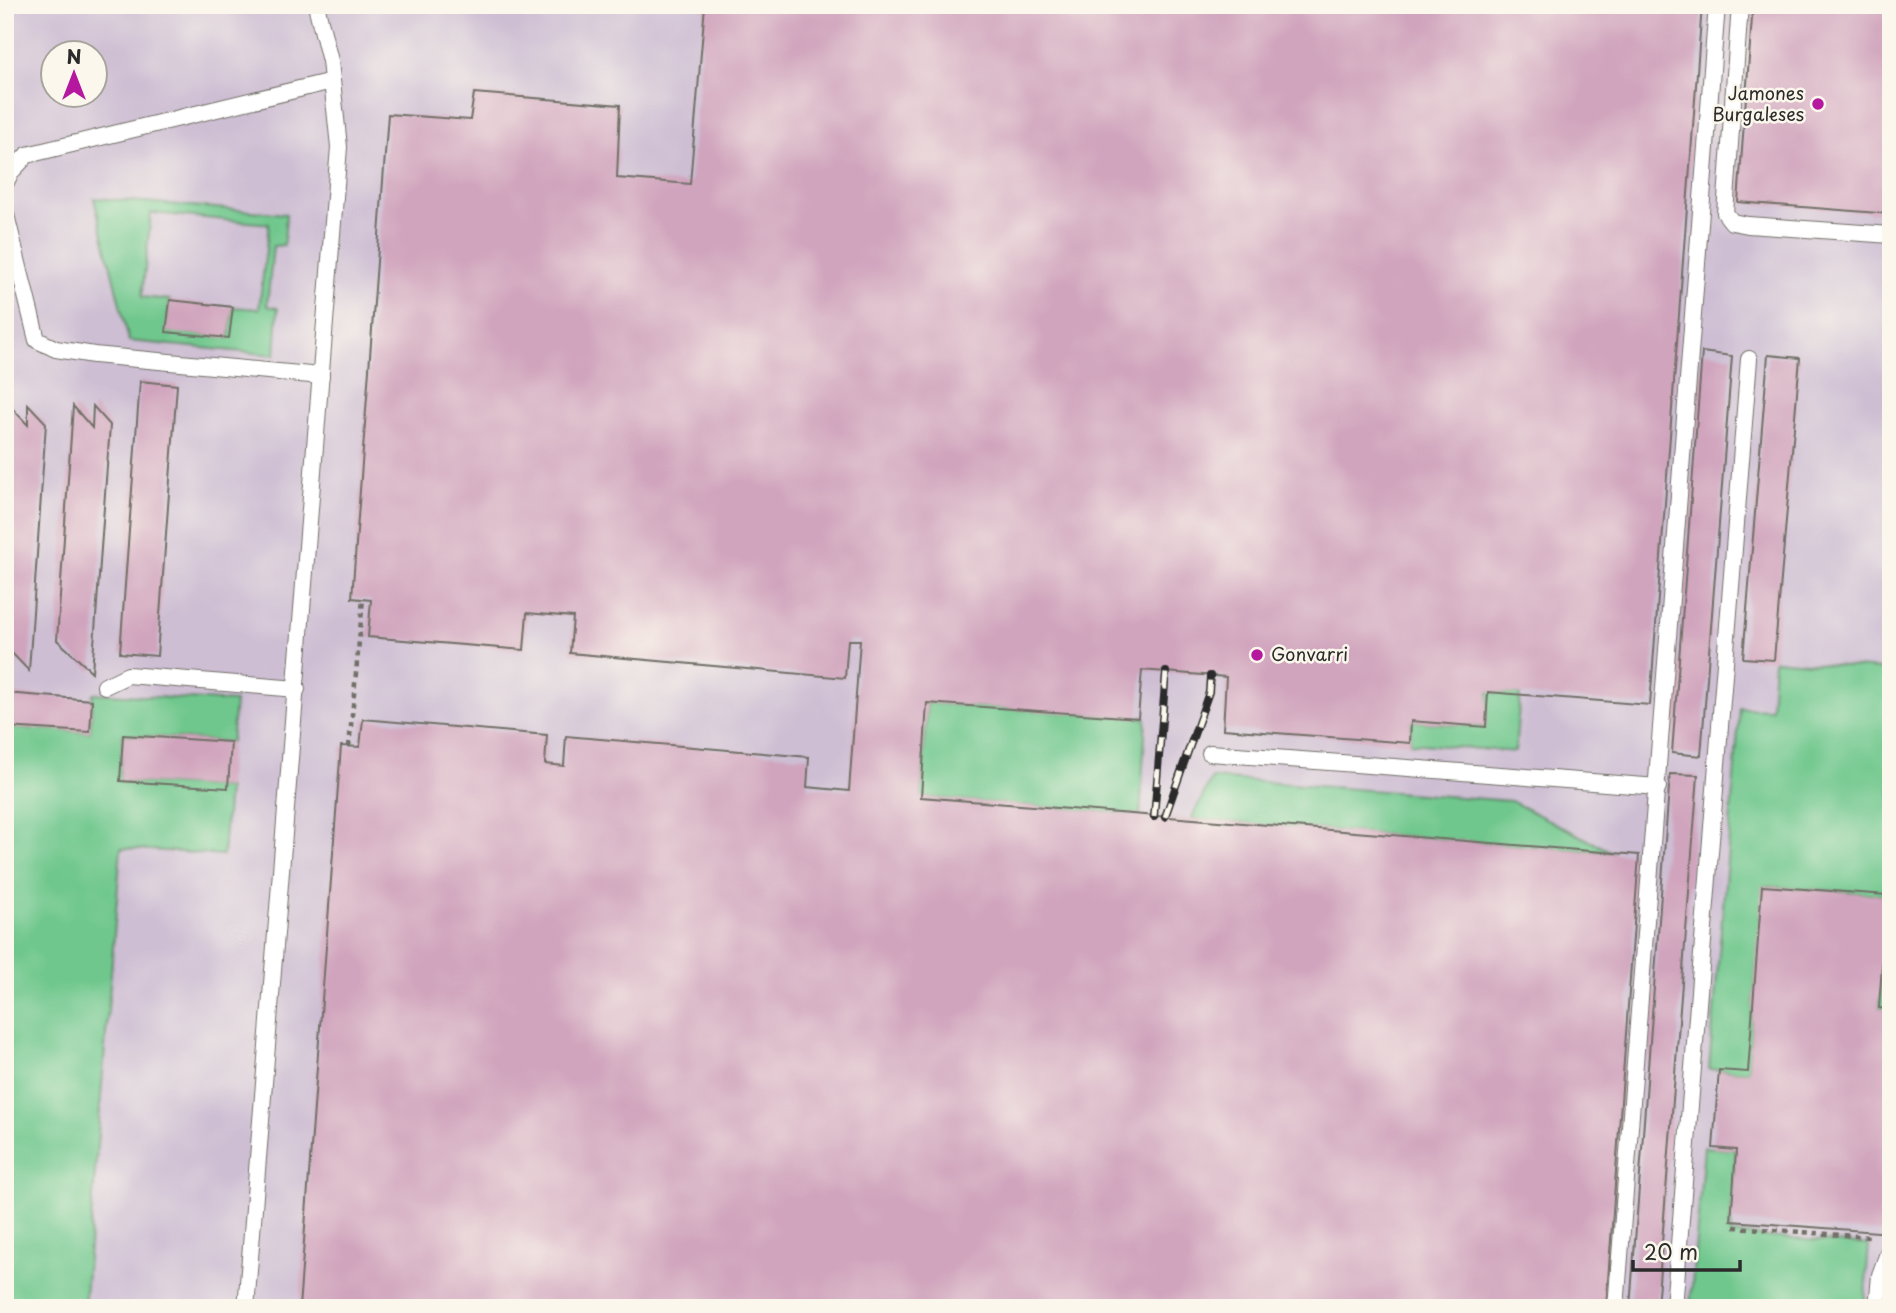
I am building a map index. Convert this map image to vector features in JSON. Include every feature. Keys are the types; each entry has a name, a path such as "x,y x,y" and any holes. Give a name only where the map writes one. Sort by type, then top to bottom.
{"lane":[{"path":"246,1308 339,147 330,61 316,5"},
{"path":"1616,1308 1717,5"},
{"path":"1740,5 1725,213 1732,222 1748,225 1891,235"},
{"path":"5,184 11,172 27,155 332,81"},
{"path":"5,211 37,340 56,349 94,355 321,376"},
{"path":"1674,1308 1749,359"},
{"path":"105,685 128,676 297,689"},
{"path":"1210,753 1658,787"},
{"path":"1877,1308 1884,1241"}],"path":[{"path":"349,747 363,599"},
{"path":"1734,1227 1884,1241"}],"shaded area":[{"name":"Gonvarri","path":"5,5 1891,5 1891,1308 5,1308"}],"green space":[{"path":"94,198 286,214 284,245 273,246 267,306 278,308 275,355 129,341","holes":["151,213 269,224 259,309 233,307 229,338 167,331 170,300 142,297"]},
{"path":"1774,660 1891,670 1891,1009 1879,1008 1887,895 1763,886 1748,1072 1709,1069 1740,708 1771,709"},
{"path":"1488,692 1520,694 1515,752 1410,743 1411,721 1485,727"},
{"path":"93,693 235,702 231,742 123,735 120,781 228,788 223,855 121,848 84,1308 5,1308 5,727 90,732"},
{"path":"927,703 1146,718 1140,815 921,797"},
{"path":"1212,778 1511,801 1614,853 1191,819"},
{"path":"1704,1147 1736,1150 1730,1234 1869,1245 1864,1308 1690,1308"}],"building":[{"name":"Gonvarri","path":"705,5 1702,5 1650,705 1488,692 1486,727 1411,721 1410,743 1223,729 1226,677 1142,670 1138,718 927,703 921,797 1639,855 1606,1308 299,1308 341,746 360,747 363,719 547,735 545,764 564,766 566,736 809,757 807,787 849,791 860,640 848,640 845,678 570,653 573,617 527,613 524,650 368,637 371,600 352,598 388,114 470,120 474,93 620,105 617,178 690,184"},
{"name":"Jamones Burgaleses","path":"1753,5 1891,5 1891,214 1738,202"},
{"path":"170,300 233,307 229,338 166,332"},
{"path":"1702,352 1732,356 1701,756 1672,753"},
{"path":"1768,355 1800,358 1774,660 1743,658"},
{"path":"140,381 177,385 157,656 120,653"},
{"path":"28,404 46,423 29,671 10,651 9,666 5,663 5,450 9,405 28,425"},
{"path":"73,406 92,428 93,406 110,425 92,672 57,640"},
{"path":"5,693 92,700 90,732 5,727"},
{"path":"123,735 231,742 228,788 120,781"},
{"path":"1670,774 1698,775 1657,1308 1630,1308"},
{"path":"1762,886 1887,895 1879,1008 1891,1009 1891,1233 1731,1221 1736,1150 1713,1148 1719,1070 1748,1072"}],"railway":[{"path":"1154,817 1166,672"},
{"path":"1165,817 1209,692 1210,676"}],"place":[{"name":"Jamones Burgaleses","path":"1818,104"},
{"name":"Gonvarri","path":"1257,655"}]}
